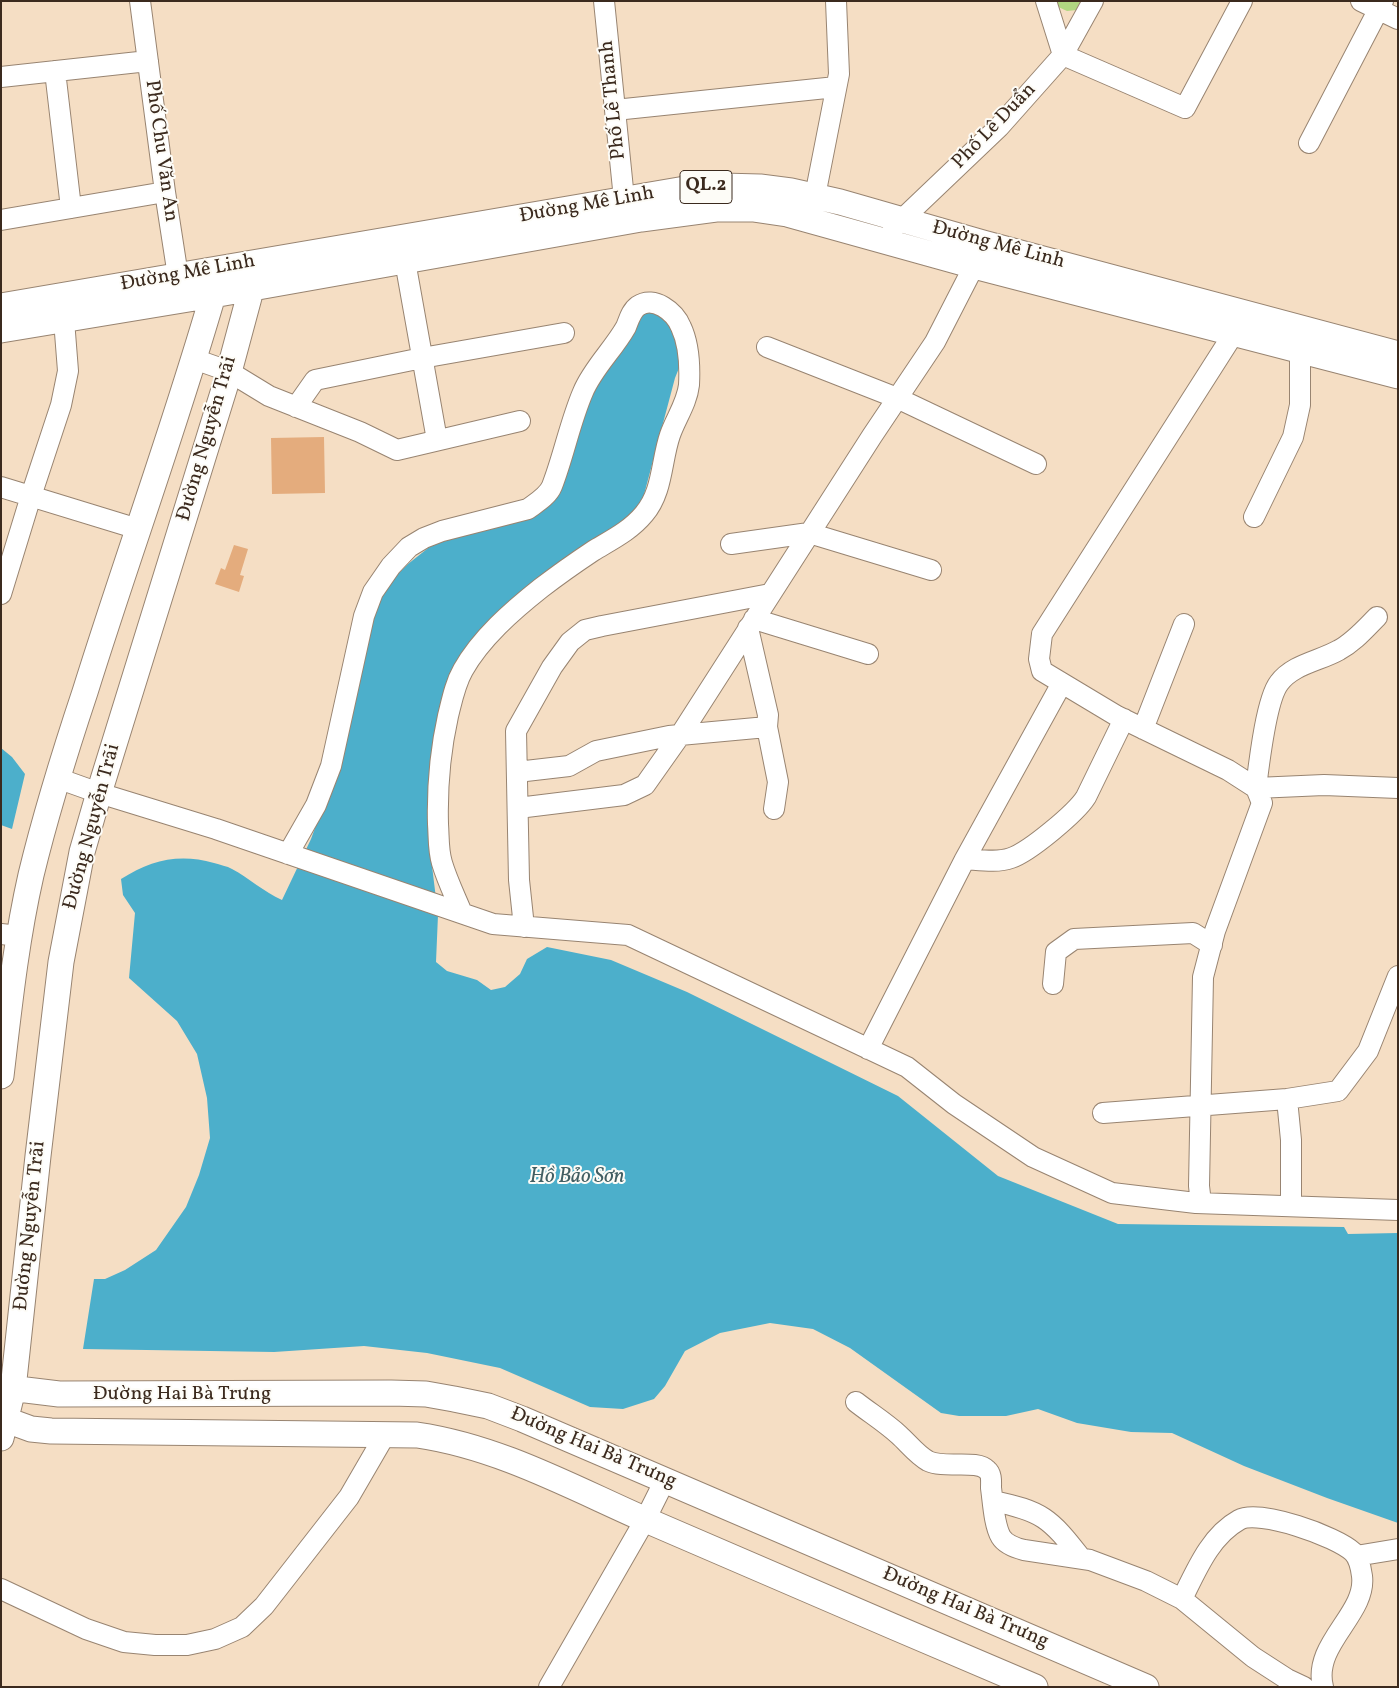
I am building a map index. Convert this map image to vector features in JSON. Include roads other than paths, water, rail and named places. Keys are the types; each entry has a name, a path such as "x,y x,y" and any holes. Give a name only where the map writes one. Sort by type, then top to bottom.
{"main road":[{"name":"Đường Mê Linh","path":"1,330 64,320 180,288 221,269 684,189 722,186 792,190 1398,354"},
{"name":"Đường Mê Linh","path":"1,306 180,288 213,295 641,219 716,209 753,209 787,214 974,266 1398,376"},
{"name":"Đường Nguyễn Trãi","path":"3,1426 61,962 82,852 162,594 259,262"},
{"name":"Đường Nguyễn Trãi","path":"1,1076 15,956 10,935 31,876 57,778 194,359 221,269"},
{"name":"Đường Hai Bà Trưng","path":"7,1388 66,1395 426,1394 488,1406 1146,1687"},
{"name":"Đường Hai Bà Trưng","path":"3,1426 64,1432 417,1435 447,1439 505,1457 1021,1684"}],"street":[{"name":"Phố Chu Văn An","path":"140,1 165,192 180,288"},
{"name":"Phố Lê Thanh","path":"604,1 624,199"},
{"path":"815,196 839,74 836,1"},
{"path":"1046,1 1063,55 1185,108 1242,1"},
{"name":"Phố Lê Duẩn","path":"880,239 903,220 998,127 1063,55 1093,1"},
{"path":"1309,143 1375,4 1398,19"},
{"path":"1,77 148,61"},
{"path":"55,71 71,208"},
{"path":"615,110 836,87"},
{"path":"1,220 165,192"},
{"path":"405,261 437,440"},
{"path":"518,808 624,795 645,785 681,734 809,533 935,342 974,266"},
{"path":"292,855 316,805 331,766 364,616 373,592 391,566 409,547 424,538 442,531 528,509 538,502 551,489 589,378 625,328 636,307 643,303 661,306 669,310 681,327 686,342 689,377 688,390 669,438 659,486 653,502 646,513 628,530 569,567 538,590 507,618 473,655 456,686 439,761 438,804 439,848 457,911"},
{"path":"1,594 61,406 68,371 64,320"},
{"path":"296,407 315,380 422,358 564,333"},
{"path":"1234,333 1042,634 1039,659 1042,671 1124,719 1228,770 1256,788 1324,785 1398,788"},
{"path":"767,347 898,398 1036,464"},
{"path":"1254,517 1293,437 1300,405 1300,350"},
{"path":"194,359 228,372 269,396 360,432 397,450 520,421"},
{"path":"1,487 138,529"},
{"path":"731,544 809,533 930,570"},
{"path":"524,927 519,880 516,731 552,667 570,642 585,630 770,594"},
{"path":"1201,1203 1199,1186 1204,977 1212,945 1262,803 1256,788 1268,713 1278,684 1288,674 1352,642 1377,617"},
{"path":"751,623 868,654"},
{"path":"751,623 768,715 767,727 778,782 774,809"},
{"path":"1144,729 1184,624"},
{"path":"868,1049 965,859 1062,683"},
{"path":"965,859 998,860 1012,858 1026,850 1071,815 1080,807 1086,797 1124,719"},
{"path":"517,772 569,766 596,751 681,734 767,727"},
{"path":"57,778 216,829 493,924 628,935 907,1067 954,1104 1033,1157 1112,1193 1201,1203 1398,1210"},
{"path":"1053,984 1056,952 1074,939 1194,933 1212,945"},
{"path":"1103,1113 1287,1099 1338,1091 1368,1051 1398,976"},
{"path":"1287,1099 1291,1140 1291,1206"},
{"path":"856,1402 898,1433 927,1460 941,1465 977,1465 986,1468 990,1473 999,1532 1006,1543 1024,1550 1081,1558 1105,1565 1182,1599 1253,1657 1287,1680 1304,1687"},
{"path":"1,1589 86,1628 124,1642 154,1645 187,1645 215,1639 242,1627 264,1606 349,1497 385,1435"},
{"path":"549,1687 645,1520 665,1480"},
{"path":"993,1501 1022,1507 1048,1520 1081,1558"},
{"path":"1182,1599 1211,1545 1229,1527 1241,1519 1272,1520 1317,1532 1342,1544 1356,1556 1362,1578 1362,1589 1359,1600 1339,1630 1321,1666 1320,1674 1323,1687"},
{"path":"1356,1556 1398,1549"}],"water":[{"name":"Hồ Bảo Sơn","path":"655,310 674,326 683,358 675,378 641,506 614,532 484,626 435,748 428,833 438,915 436,962 447,971 477,980 491,990 505,987 520,974 527,959 547,947 611,960 687,992 898,1096 998,1176 1118,1224 1344,1227 1348,1234 1398,1233 1398,1523 1244,1466 1172,1433 1131,1432 1077,1423 1038,1409 1006,1416 959,1416 941,1413 850,1348 813,1329 770,1323 720,1333 685,1351 665,1386 654,1399 623,1409 590,1407 500,1368 427,1353 364,1346 274,1352 83,1349 94,1279 105,1279 125,1270 156,1250 186,1207 199,1175 210,1138 207,1098 197,1054 177,1021 129,978 135,913 123,895 121,879 143,867 166,860 201,860 230,868 282,900 311,839 334,776 373,608 389,583 408,564 432,545 524,517 583,408 637,315"},
{"path":"1,748 12,757 25,774 12,829 1,825"}]}
